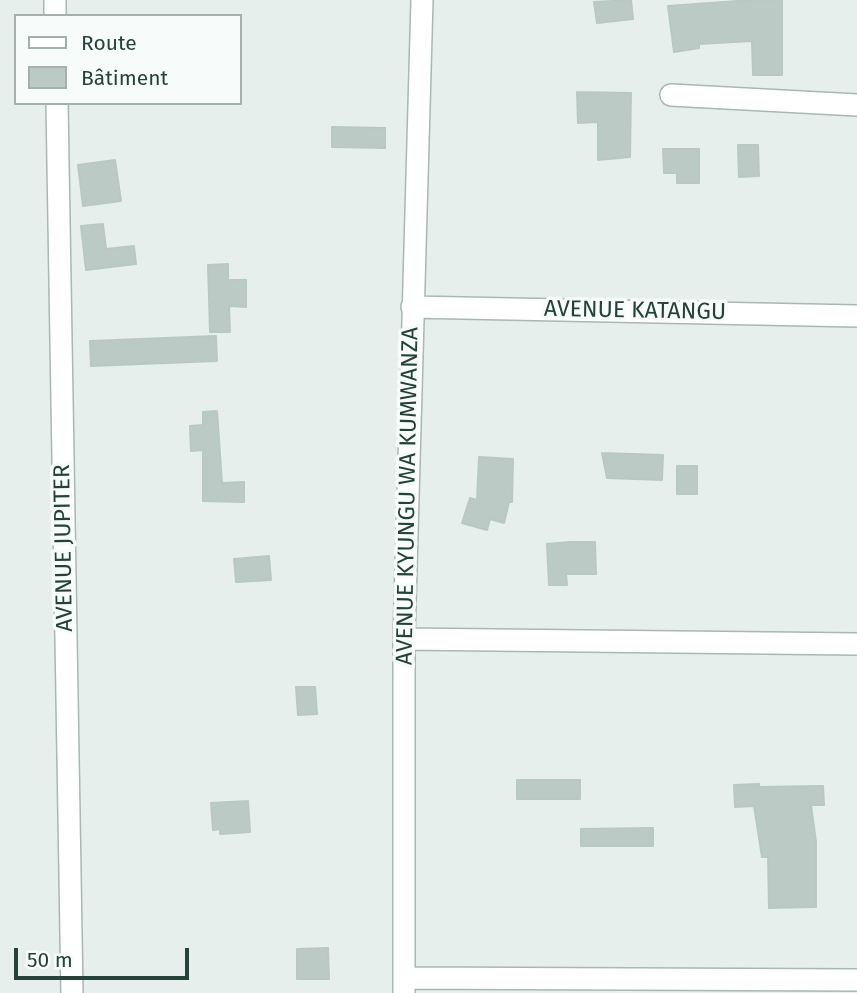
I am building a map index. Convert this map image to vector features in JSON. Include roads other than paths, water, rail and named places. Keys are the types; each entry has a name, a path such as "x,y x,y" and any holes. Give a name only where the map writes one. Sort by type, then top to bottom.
{"street":[{"name":"AVENUE KYUNGU WA KUMWANZA","path":"404,986 404,639 422,0"},
{"path":"671,95 857,105"},
{"name":"AVENUE JUPITER","path":"57,105 72,993"},
{"name":"AVENUE KATANGU","path":"412,307 857,316"},
{"path":"404,639 857,644"},
{"path":"404,986 857,979"}]}
